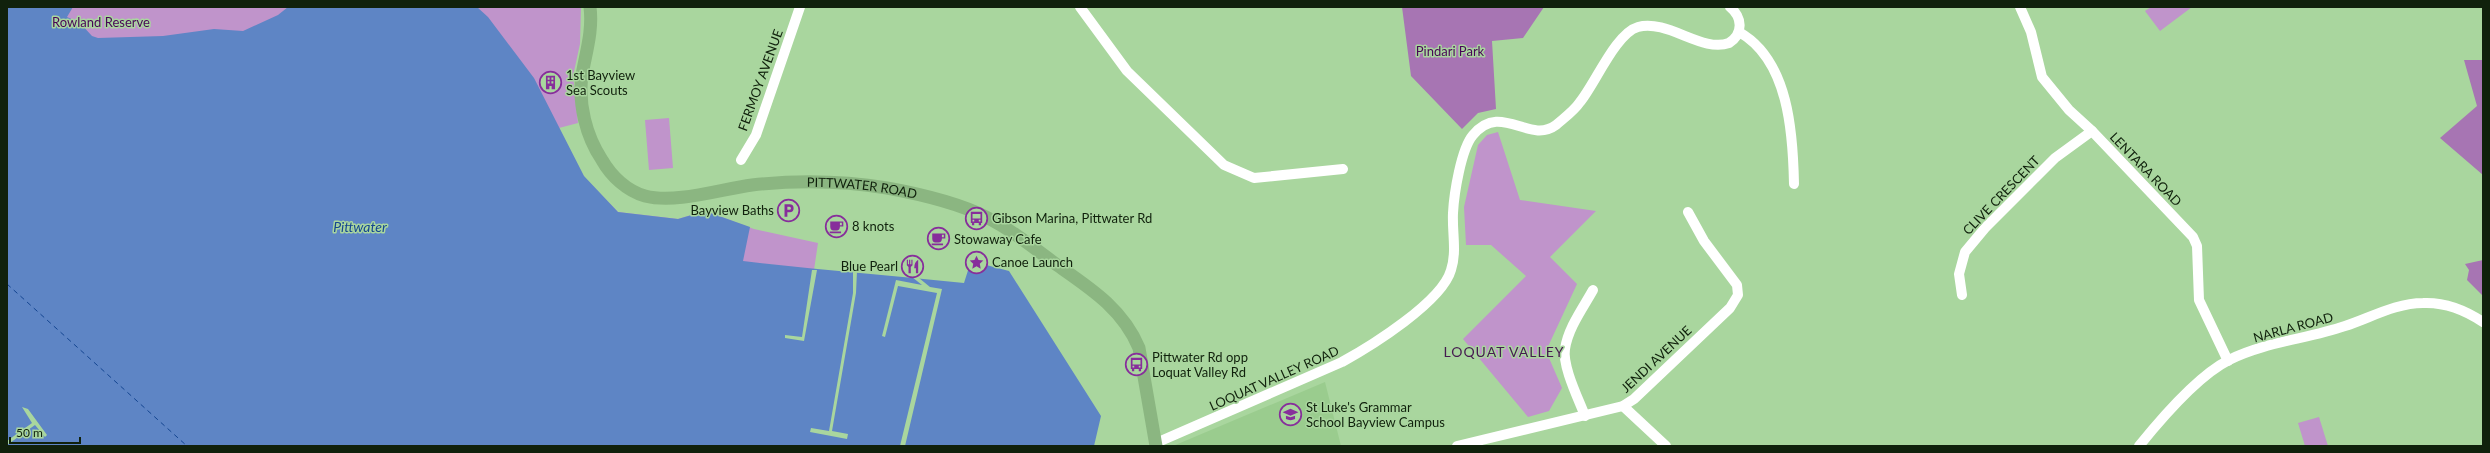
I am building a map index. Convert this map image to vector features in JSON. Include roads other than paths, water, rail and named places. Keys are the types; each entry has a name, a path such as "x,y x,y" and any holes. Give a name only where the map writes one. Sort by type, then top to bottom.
{"main road":[{"name":"PITTWATER ROAD","path":"590,7 590,38 581,89 584,114 589,135 598,154 621,183 637,193 657,198 681,197 773,184 866,186 930,197 987,218 1038,251 1119,313 1134,335 1139,348 1156,445"}],"street":[{"name":"FERMOY AVENUE","path":"741,160 756,135 800,7"},
{"path":"1080,7 1127,70 1224,165 1254,178 1343,169"},
{"path":"1730,7 1739,16 1739,32 1764,54 1784,93 1793,151 1794,184"},
{"name":"LENTARA ROAD","path":"2020,7 2031,32 2042,77 2069,110 2092,131 2193,237 2197,246 2199,300 2228,361"},
{"name":"LOQUAT VALLEY ROAD","path":"1156,445 1342,362 1366,348 1431,300 1441,289 1451,270 1454,201 1466,146 1481,127 1504,121 1536,131 1551,128 1580,103 1622,38 1638,27 1660,27 1708,43 1722,45 1733,40 1739,32"},
{"name":"CLIVE CRESCENT","path":"1962,295 1959,274 1965,252 1985,228 2055,158 2092,131"},
{"name":"JENDI AVENUE","path":"1457,446 1623,406 1634,399 1730,308 1738,295 1737,284 1704,241 1688,212"},
{"path":"1585,416 1573,385 1564,350 1569,334 1593,290"},
{"name":"NARLA ROAD","path":"2139,446 2203,378 2228,361 2264,346 2344,327 2406,304 2424,303 2458,308 2483,322"},
{"path":"1623,406 1666,446"}],"water":[{"name":"Pittwater","path":"7,7 73,7 67,17 80,23 92,36 98,38 163,36 214,29 243,31 278,15 288,7 477,7 488,17 534,78 584,176 618,212 678,219 705,211 750,227 743,261 964,283 971,261 1009,271 1101,416 1094,446 7,446"}],"place":[{"name":"1st Bayview Sea Scouts","path":"551,82"},
{"name":"Bayview Baths","path":"789,210"},
{"name":"Gibson Marina, Pittwater Rd","path":"976,218"},
{"name":"8 knots","path":"837,226"},
{"name":"Stowaway Cafe","path":"938,239"},
{"name":"Canoe Launch","path":"977,262"},
{"name":"Blue Pearl","path":"913,266"},
{"name":"Pittwater Rd opp Loquat Valley Rd","path":"1136,364"},
{"name":"St Luke's Grammar School Bayview Campus","path":"1291,414"}],"district":[{"name":"LOQUAT VALLEY","path":"1504,351"}],"park label":[{"name":"Rowland Reserve","path":"101,22"},
{"name":"Pindari Park","path":"1450,51"}]}
